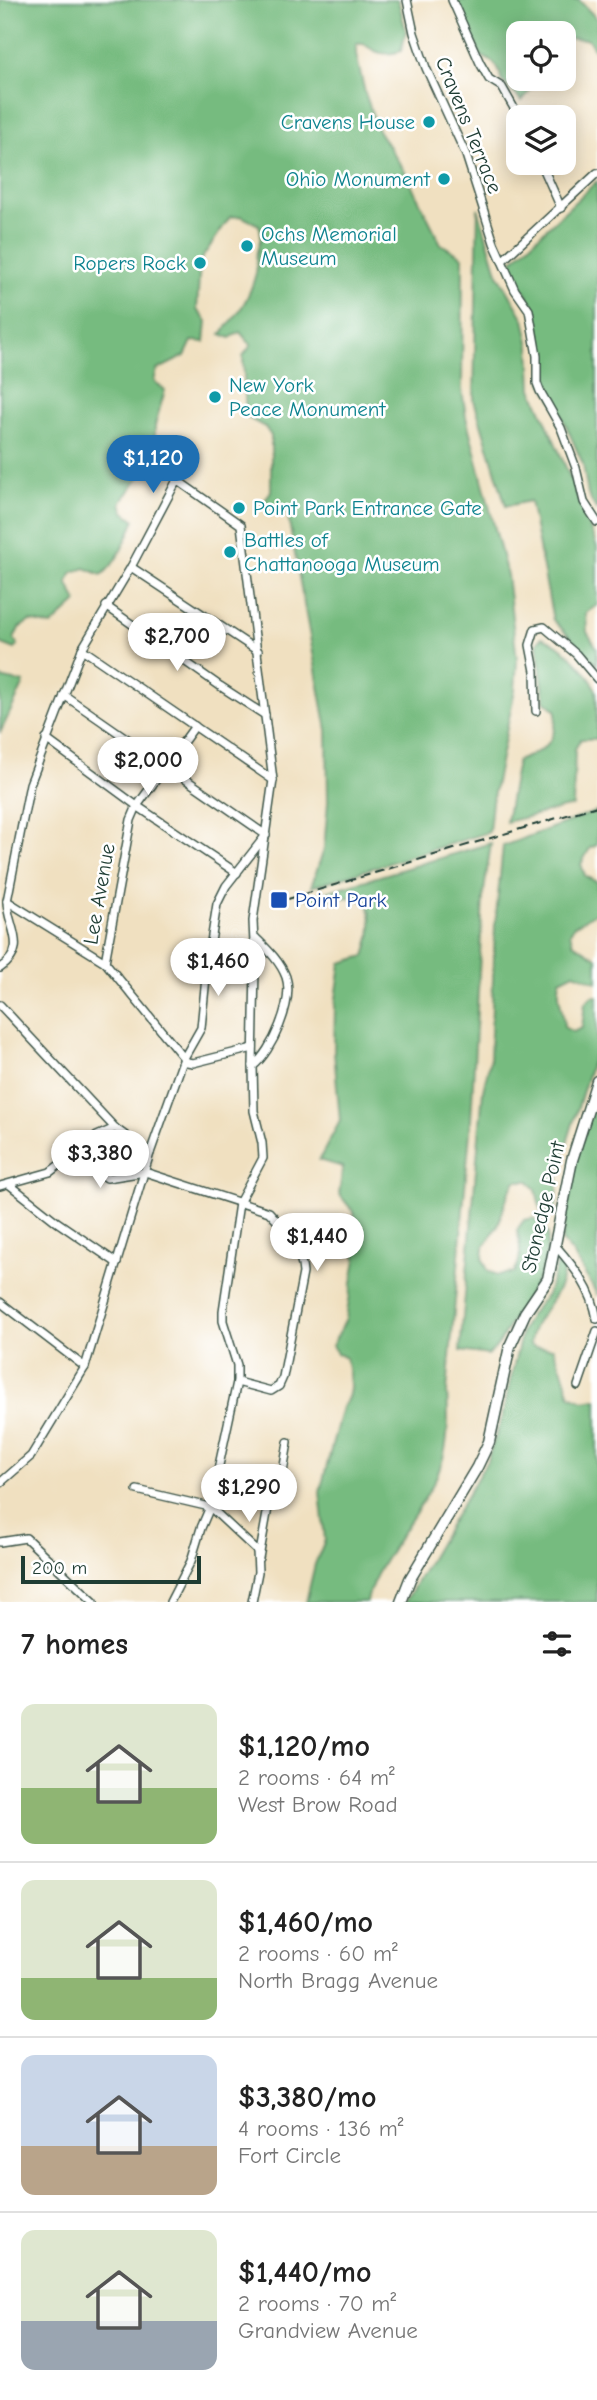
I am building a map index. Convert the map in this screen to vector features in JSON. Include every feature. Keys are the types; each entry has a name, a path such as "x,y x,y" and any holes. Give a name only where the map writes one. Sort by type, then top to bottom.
{"main road":[{"name":"Stonedge Point","path":"401,1602 410,1579 489,1443 510,1346 525,1313 545,1286 572,1160 597,1081"}],"street":[{"name":"Cravens Terrace","path":"407,0 414,33 426,68 466,155 502,261 529,310 537,356 537,383 561,428 576,468 584,502 597,522"},
{"path":"452,0 489,79 502,87 512,105"},
{"path":"502,261 597,173"},
{"path":"546,175 561,208"},
{"path":"0,968 12,956 16,947 16,936 7,901 28,791 46,739 82,649 131,567 177,480 241,525 273,780 253,921 254,1111 263,1158 239,1203 223,1317 237,1365 237,1382 210,1507 191,1561 170,1602"},
{"path":"131,567 258,651"},
{"path":"106,606 265,715"},
{"path":"536,712 535,671 530,645 535,629 544,627 563,641 597,679"},
{"path":"82,649 273,780"},
{"path":"64,695 266,835"},
{"name":"Lee Avenue","path":"105,962 131,820 137,806 195,726"},
{"path":"46,739 137,806 237,873"},
{"path":"0,1483 31,1456 85,1367 150,1153 184,1058 201,1028 217,904 226,886 266,835"},
{"path":"7,901 105,962 184,1058 192,1063 253,1048"},
{"path":"253,1066 262,1059 271,1045 287,995 287,984 281,967 255,937"},
{"path":"0,1004 115,1128 150,1153"},
{"path":"0,1186 50,1172 97,1136 115,1128"},
{"path":"77,1152 87,1166 107,1178 145,1172 270,1212 280,1223 302,1257 303,1273 283,1377 279,1386 271,1391 237,1382"},
{"path":"10,1185 57,1222 117,1263"},
{"path":"555,1245 590,1290 597,1319"},
{"path":"0,1303 85,1367"},
{"path":"578,1386 597,1331"},
{"path":"252,1602 271,1491 282,1472 288,1442"},
{"path":"137,1490 210,1507 250,1542 259,1558"},
{"path":"0,1542 26,1538 94,1602"}],"green space":[{"path":"0,0 398,0 406,31 401,51 381,53 364,44 356,44 356,54 365,93 378,130 404,170 441,244 463,257 462,390 466,417 507,575 517,660 515,689 492,802 489,832 311,887 324,849 328,802 327,730 287,511 278,506 262,505 271,491 271,436 265,427 246,417 243,356 251,345 240,332 230,338 221,334 243,306 257,270 256,254 261,236 259,225 241,216 230,217 200,261 197,310 207,321 205,342 192,341 185,356 157,370 154,381 165,390 155,425 155,450 141,451 144,470 121,503 124,512 135,520 118,556 102,575 85,568 73,572 67,582 77,602 51,626 30,621 19,628 14,639 18,645 15,649 0,643"},
{"path":"457,0 579,0 597,19 597,54 588,39 576,38 576,21 506,21 506,85 495,65 481,56"},
{"path":"512,91 530,91 522,101"},
{"path":"597,181 597,511 588,495 583,464 561,414 542,382 544,363 536,310 516,277 512,261"},
{"path":"478,208 497,272 524,319 530,346 532,389 597,547 597,605 586,613 587,632 597,648 597,664 553,620 530,501 506,506 474,400"},
{"path":"542,637 566,652 581,666 592,682 596,690 597,739 581,739 575,749 573,806 506,822 517,761 548,744 556,721 556,710 545,701 537,643"},
{"path":"0,678 24,683 0,733"},
{"path":"597,811 597,845 590,848 581,864 585,876 597,882 597,912 574,926 570,933 573,943 597,958 597,982 574,973 560,980 559,994 564,1027 573,1032 582,1028 585,1003 592,996 597,996 597,1045 560,1166 555,1216 548,1218 542,1215 536,1190 529,1181 516,1181 509,1192 498,1225 484,1247 483,1259 488,1271 497,1275 514,1273 520,1252 517,1230 524,1220 534,1218 548,1233 545,1261 536,1282 496,1347 488,1355 460,1351 483,1091 490,1060 495,926 503,846"},
{"path":"491,843 483,898 471,1120 447,1391 448,1428 442,1463 431,1487 378,1572 367,1602 306,1602 315,1564 325,1540 320,1492 342,1407 350,1390 346,1358 332,1346 346,1319 356,1259 354,1245 358,1233 352,1210 339,1194 343,1167 319,1160 340,1121 334,1052 335,1006 341,963 365,956 371,923 367,902 349,897 313,901 306,898"},
{"path":"597,1093 597,1294 572,1252 562,1241 576,1160"},
{"path":"558,1262 563,1265 560,1286 536,1324 530,1344 553,1348 570,1395 583,1401 597,1399 597,1602 405,1602 487,1461 502,1418 522,1330 530,1315 547,1295"}],"railway":[{"path":"288,899 597,806"}],"place":[{"name":"Cravens House","path":"429,122"},
{"name":"Ohio Monument","path":"444,179"},
{"name":"Ochs Memorial Museum","path":"247,246"},
{"name":"Ropers Rock","path":"200,263"},
{"name":"New York Peace Monument","path":"215,397"},
{"name":"Point Park Entrance Gate","path":"239,508"},
{"name":"Battles of Chattanooga Museum","path":"230,552"},
{"name":"Point Park","path":"279,900"}]}
